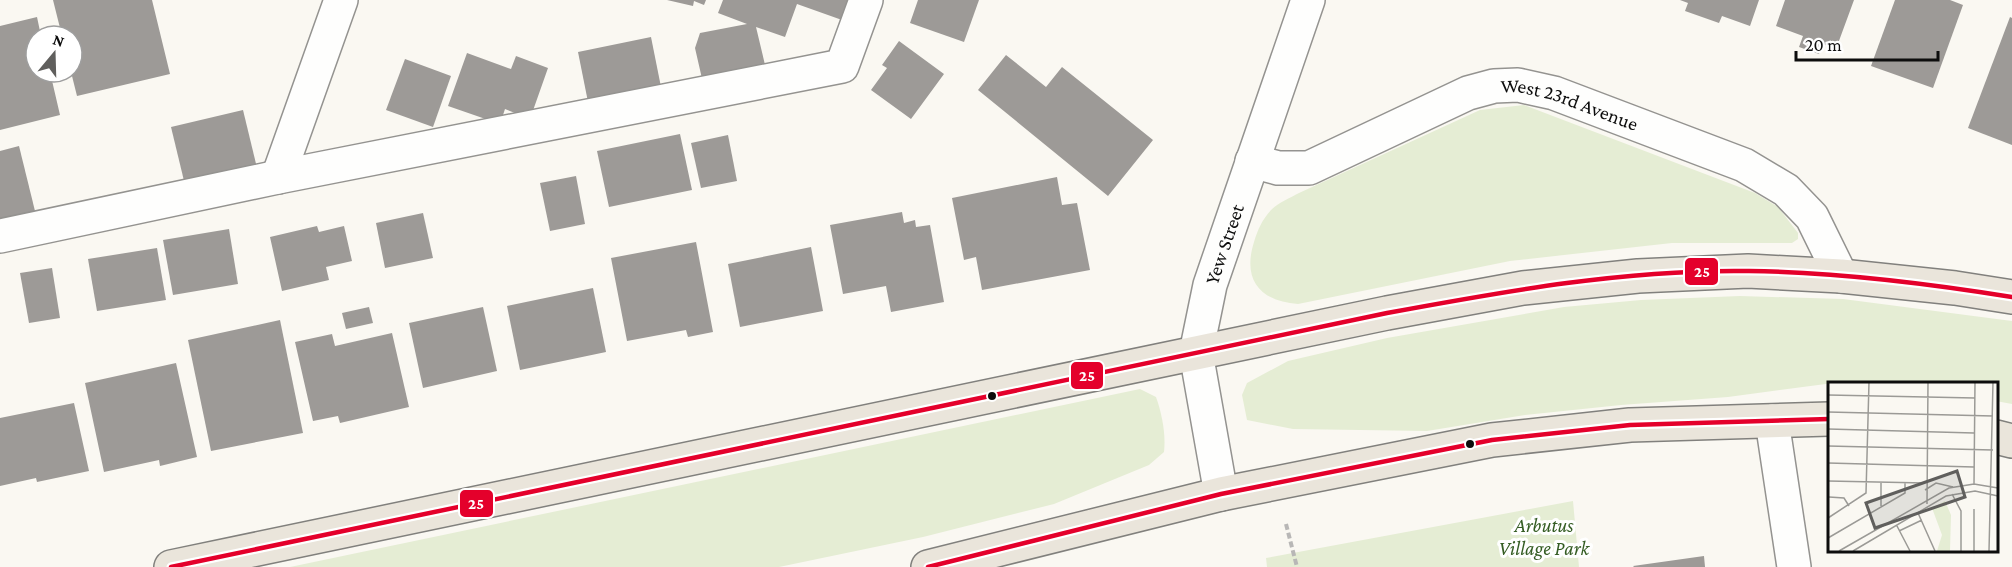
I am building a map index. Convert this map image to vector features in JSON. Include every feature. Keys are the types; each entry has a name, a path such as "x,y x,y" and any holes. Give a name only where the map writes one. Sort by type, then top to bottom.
{"main road":[{"path":"171,567 1196,353 1523,288 1638,276 1748,271 1841,276 1955,288 2012,297"},
{"path":"945,565 1221,494 1492,440 1630,425 1828,419"},
{"path":"1997,437 2012,441"}],"street":[{"path":"278,177 341,0"},
{"path":"0,236 278,177 842,66 866,0"},
{"name":"Yew Street","path":"1221,494 1196,353 1205,300 1252,161 1300,2"},
{"name":"West 23rd Avenue","path":"1252,161 1278,168 1309,168 1468,93 1494,86 1518,85 1554,93 1744,165 1786,190 1812,217 1841,276"},
{"path":"1772,421 1794,567"}],"path":[{"path":"1285,520 1297,567"}],"green space":[{"path":"1524,105 1755,193 1778,207 1798,233 1798,239 1792,243 1672,243 1510,261 1298,304 1273,298 1257,286 1250,267 1254,242 1263,221 1277,205 1480,110"},
{"path":"1740,296 1843,299 2012,321 2012,404 1997,401 1997,382 1828,382 1728,397 1525,415 1427,431 1293,429 1247,420 1242,395 1247,383 1288,361 1387,338 1564,307 1641,300"},
{"path":"1140,389 1156,397 1164,431 1164,452 1149,465 1054,504 923,537 779,567 290,567"},
{"name":"Arbutus Village Park","path":"1573,501 1579,567 1267,567 1266,558"}],"building":[{"path":"53,0 152,0 170,74 77,96 74,84 84,84 84,24 59,24"},
{"path":"667,0 706,0 704,5 694,1 693,6"},
{"path":"723,0 849,0 842,20 797,4 785,37 756,27 766,69 703,83 695,48 700,33 747,24 718,13"},
{"path":"918,0 979,0 964,42 910,23"},
{"path":"1680,0 1759,0 1750,26 1722,16 1719,23 1685,11 1688,3"},
{"path":"1785,0 1854,0 1836,49 1822,44 1819,54 1799,47 1803,36 1776,26"},
{"path":"1895,0 1950,0 1963,5 1933,88 1871,66"},
{"path":"37,17 38,24 24,24 24,84 53,84 60,115 0,130 0,26"},
{"path":"2010,17 2012,18 2012,145 1968,128"},
{"path":"651,37 662,92 589,107 578,52"},
{"path":"899,41 944,74 911,119 871,90 887,68 882,65"},
{"path":"467,53 511,69 516,56 548,68 530,119 505,109 500,124 448,106"},
{"path":"1006,55 1046,87 1062,67 1153,140 1108,196 978,90"},
{"path":"405,59 451,76 433,127 386,110"},
{"path":"243,110 257,168 185,185 171,127"},
{"path":"680,134 692,190 609,207 597,151"},
{"path":"728,135 737,181 701,188 691,143"},
{"path":"19,146 35,211 0,219 0,151"},
{"path":"576,176 585,224 550,231 540,183"},
{"path":"1057,177 1062,205 1077,203 1090,270 982,290 976,257 964,260 952,198"},
{"path":"902,212 904,223 915,220 916,227 930,225 944,302 891,312 886,286 843,294 830,225"},
{"path":"423,213 433,258 385,268 376,223"},
{"path":"317,226 319,232 344,226 352,261 326,267 329,280 282,291 270,237"},
{"path":"229,229 238,284 173,295 163,240"},
{"path":"696,242 713,332 688,337 686,330 627,341 611,258"},
{"path":"811,247 823,311 740,327 728,264"},
{"path":"157,248 166,300 97,311 88,259"},
{"path":"52,268 60,318 29,323 20,273"},
{"path":"593,288 606,352 520,370 507,306"},
{"path":"369,307 373,323 346,329 342,313"},
{"path":"483,307 497,371 423,388 409,323"},
{"path":"280,320 303,433 211,451 188,340"},
{"path":"392,333 409,407 340,423 338,416 313,421 295,342 332,334 335,346"},
{"path":"176,363 197,457 160,466 159,460 104,472 85,383"},
{"path":"74,403 89,471 37,482 36,478 0,486 0,418"},
{"path":"1704,556 1705,567 1633,566"}],"transit line":[{"name":"25","path":"171,567 1387,313 1567,283 1703,271 1749,271 1881,279 2012,297"},
{"name":"25","path":"928,567 1221,494 1492,440 1630,425 1828,419"}]}
